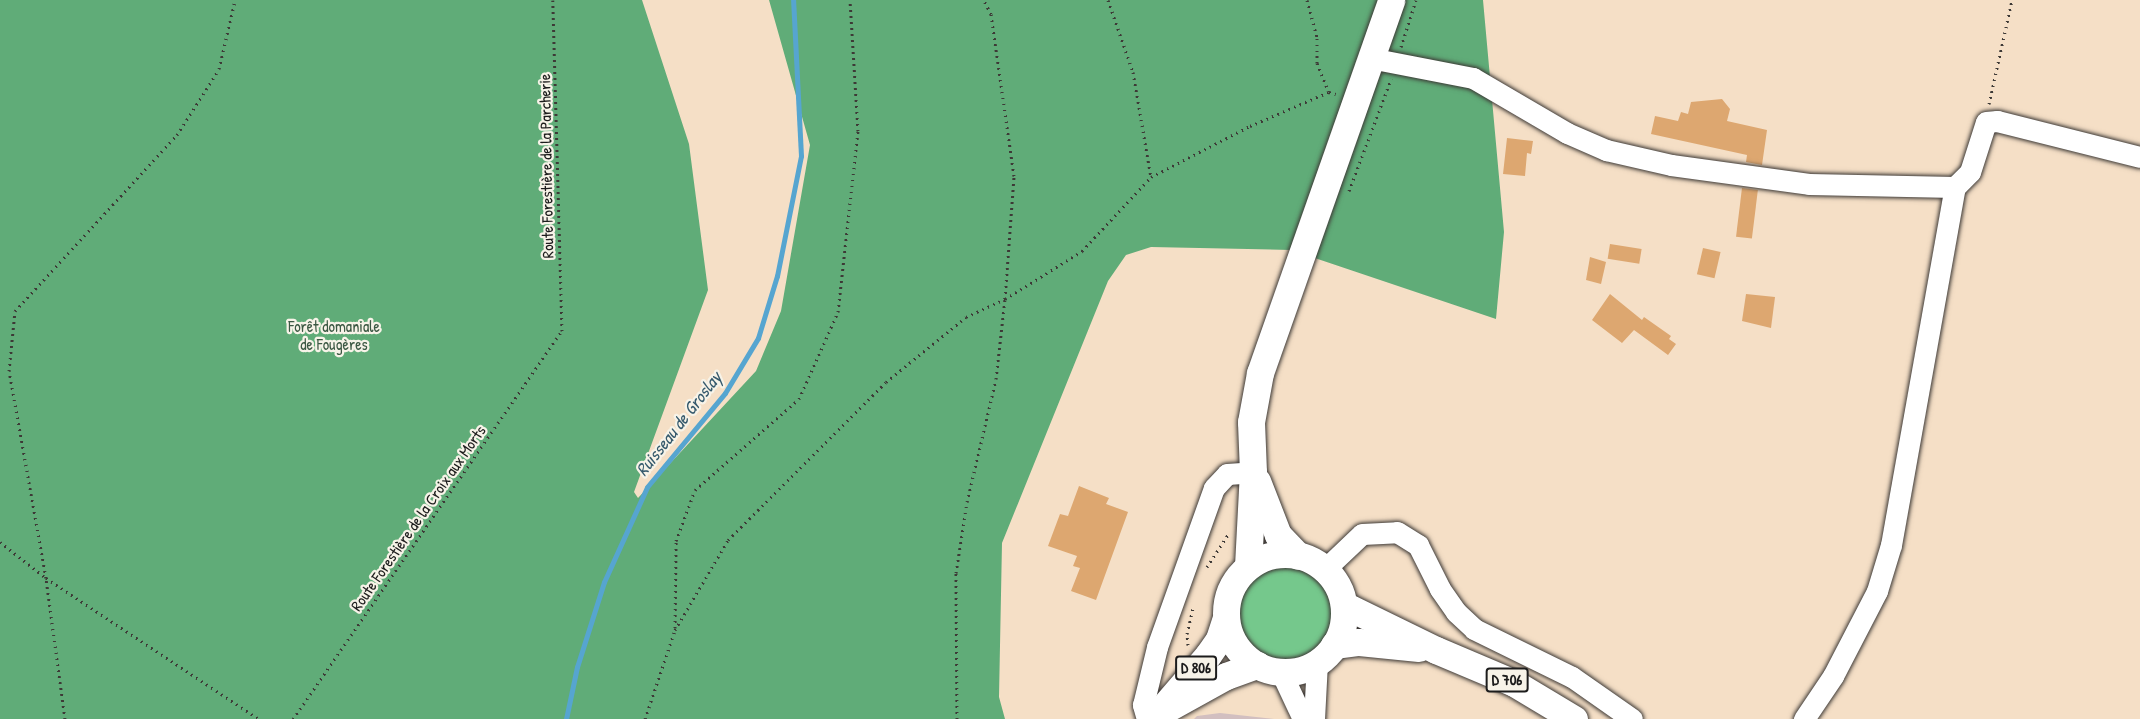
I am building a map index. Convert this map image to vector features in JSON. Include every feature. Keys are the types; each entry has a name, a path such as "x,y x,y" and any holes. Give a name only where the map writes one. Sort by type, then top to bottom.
{"main road":[{"path":"1248,567 1253,472 1251,422 1260,373 1358,98 1383,61 1391,0"},
{"path":"1253,472 1278,535 1298,556 1324,570 1337,585 1344,604 1343,622 1325,654 1300,670 1269,668 1247,658 1233,640 1226,618 1229,595 1248,567 1273,555 1298,556"},
{"name":"D 706","path":"1344,604 1436,650 1514,683 1574,719"},
{"name":"D 806","path":"1153,717 1219,639 1226,618"},
{"name":"D 706","path":"1325,654 1359,642 1436,650"},
{"name":"D 806","path":"1153,717 1226,676 1269,668"}],"street":[{"path":"1383,61 1473,78 1567,133 1606,150 1671,165 1809,184 1955,187"},
{"path":"1804,719 1833,676 1877,591 1891,545 1955,187 1970,172 1986,122 1997,121 2140,157"},
{"path":"1153,717 1143,705 1157,647 1214,488 1227,474 1253,472"},
{"path":"1324,570 1362,534 1397,532 1418,545 1440,589 1456,612 1474,628 1572,677 1632,719"},
{"path":"1314,719 1325,654"},
{"path":"1269,668 1303,719"}],"path":[{"path":"65,719 46,578 9,371 15,311 177,135 219,69 235,0"},
{"name":"Route Forestière de la Parcherie","path":"553,0 562,331"},
{"path":"675,630 676,541 695,490 798,399 838,312 858,131 850,0"},
{"path":"957,719 956,573 967,502 996,379 1005,299 1014,176 991,14 984,0"},
{"path":"1108,0 1133,72 1151,177"},
{"path":"1307,0 1317,38 1317,63 1329,92"},
{"path":"1346,200 1383,61 1416,0"},
{"path":"1986,122 2012,0"},
{"path":"645,719 675,630 728,540 886,382 966,317 1005,299 1082,251 1151,177 1250,126 1329,92 1358,98"},
{"name":"Route Forestière de la Croix aux Morts","path":"293,719 562,331"},
{"path":"1204,575 1221,543 1230,532 1250,522"},
{"path":"0,542 46,578 259,719"},
{"path":"1194,601 1186,634 1188,649 1199,664"}],"shaded area":[{"path":"1220,713 1274,719 1194,719 1197,716"}],"green space":[{"name":"Forêt domaniale de Fougères","path":"0,0 642,0 689,144 708,290 634,492 638,498 756,371 781,311 810,145 769,0 1483,0 1504,232 1496,319 1291,250 1151,247 1126,255 1108,281 1002,543 999,697 1005,719 0,719"},
{"path":"1285,566 1303,569 1318,580 1329,595 1332,613 1329,631 1318,646 1303,657 1285,660 1267,657 1252,646 1241,631 1238,613 1241,595 1252,580 1267,569"}],"building":[{"path":"1722,99 1730,109 1727,121 1767,130 1762,165 1746,162 1747,155 1651,134 1655,116 1678,121 1681,112 1688,114 1691,102"},
{"path":"1507,138 1533,141 1531,154 1527,153 1525,176 1503,174"},
{"path":"1742,188 1758,190 1752,239 1736,237"},
{"path":"1610,244 1642,249 1639,264 1608,259"},
{"path":"1703,248 1721,252 1714,278 1697,274"},
{"path":"1590,257 1606,262 1601,284 1586,280"},
{"path":"1610,294 1642,320 1644,317 1671,336 1669,339 1676,344 1668,355 1634,330 1622,343 1592,320"},
{"path":"1746,294 1775,297 1771,328 1742,321"},
{"path":"1079,486 1109,498 1106,504 1128,512 1096,600 1071,591 1080,568 1073,566 1077,556 1048,546 1060,514 1068,516"}],"waterway":[{"name":"Ruisseau de Groslay","path":"566,719 577,667 604,582 647,487 725,393 758,338 777,276 801,156 793,0"}]}
